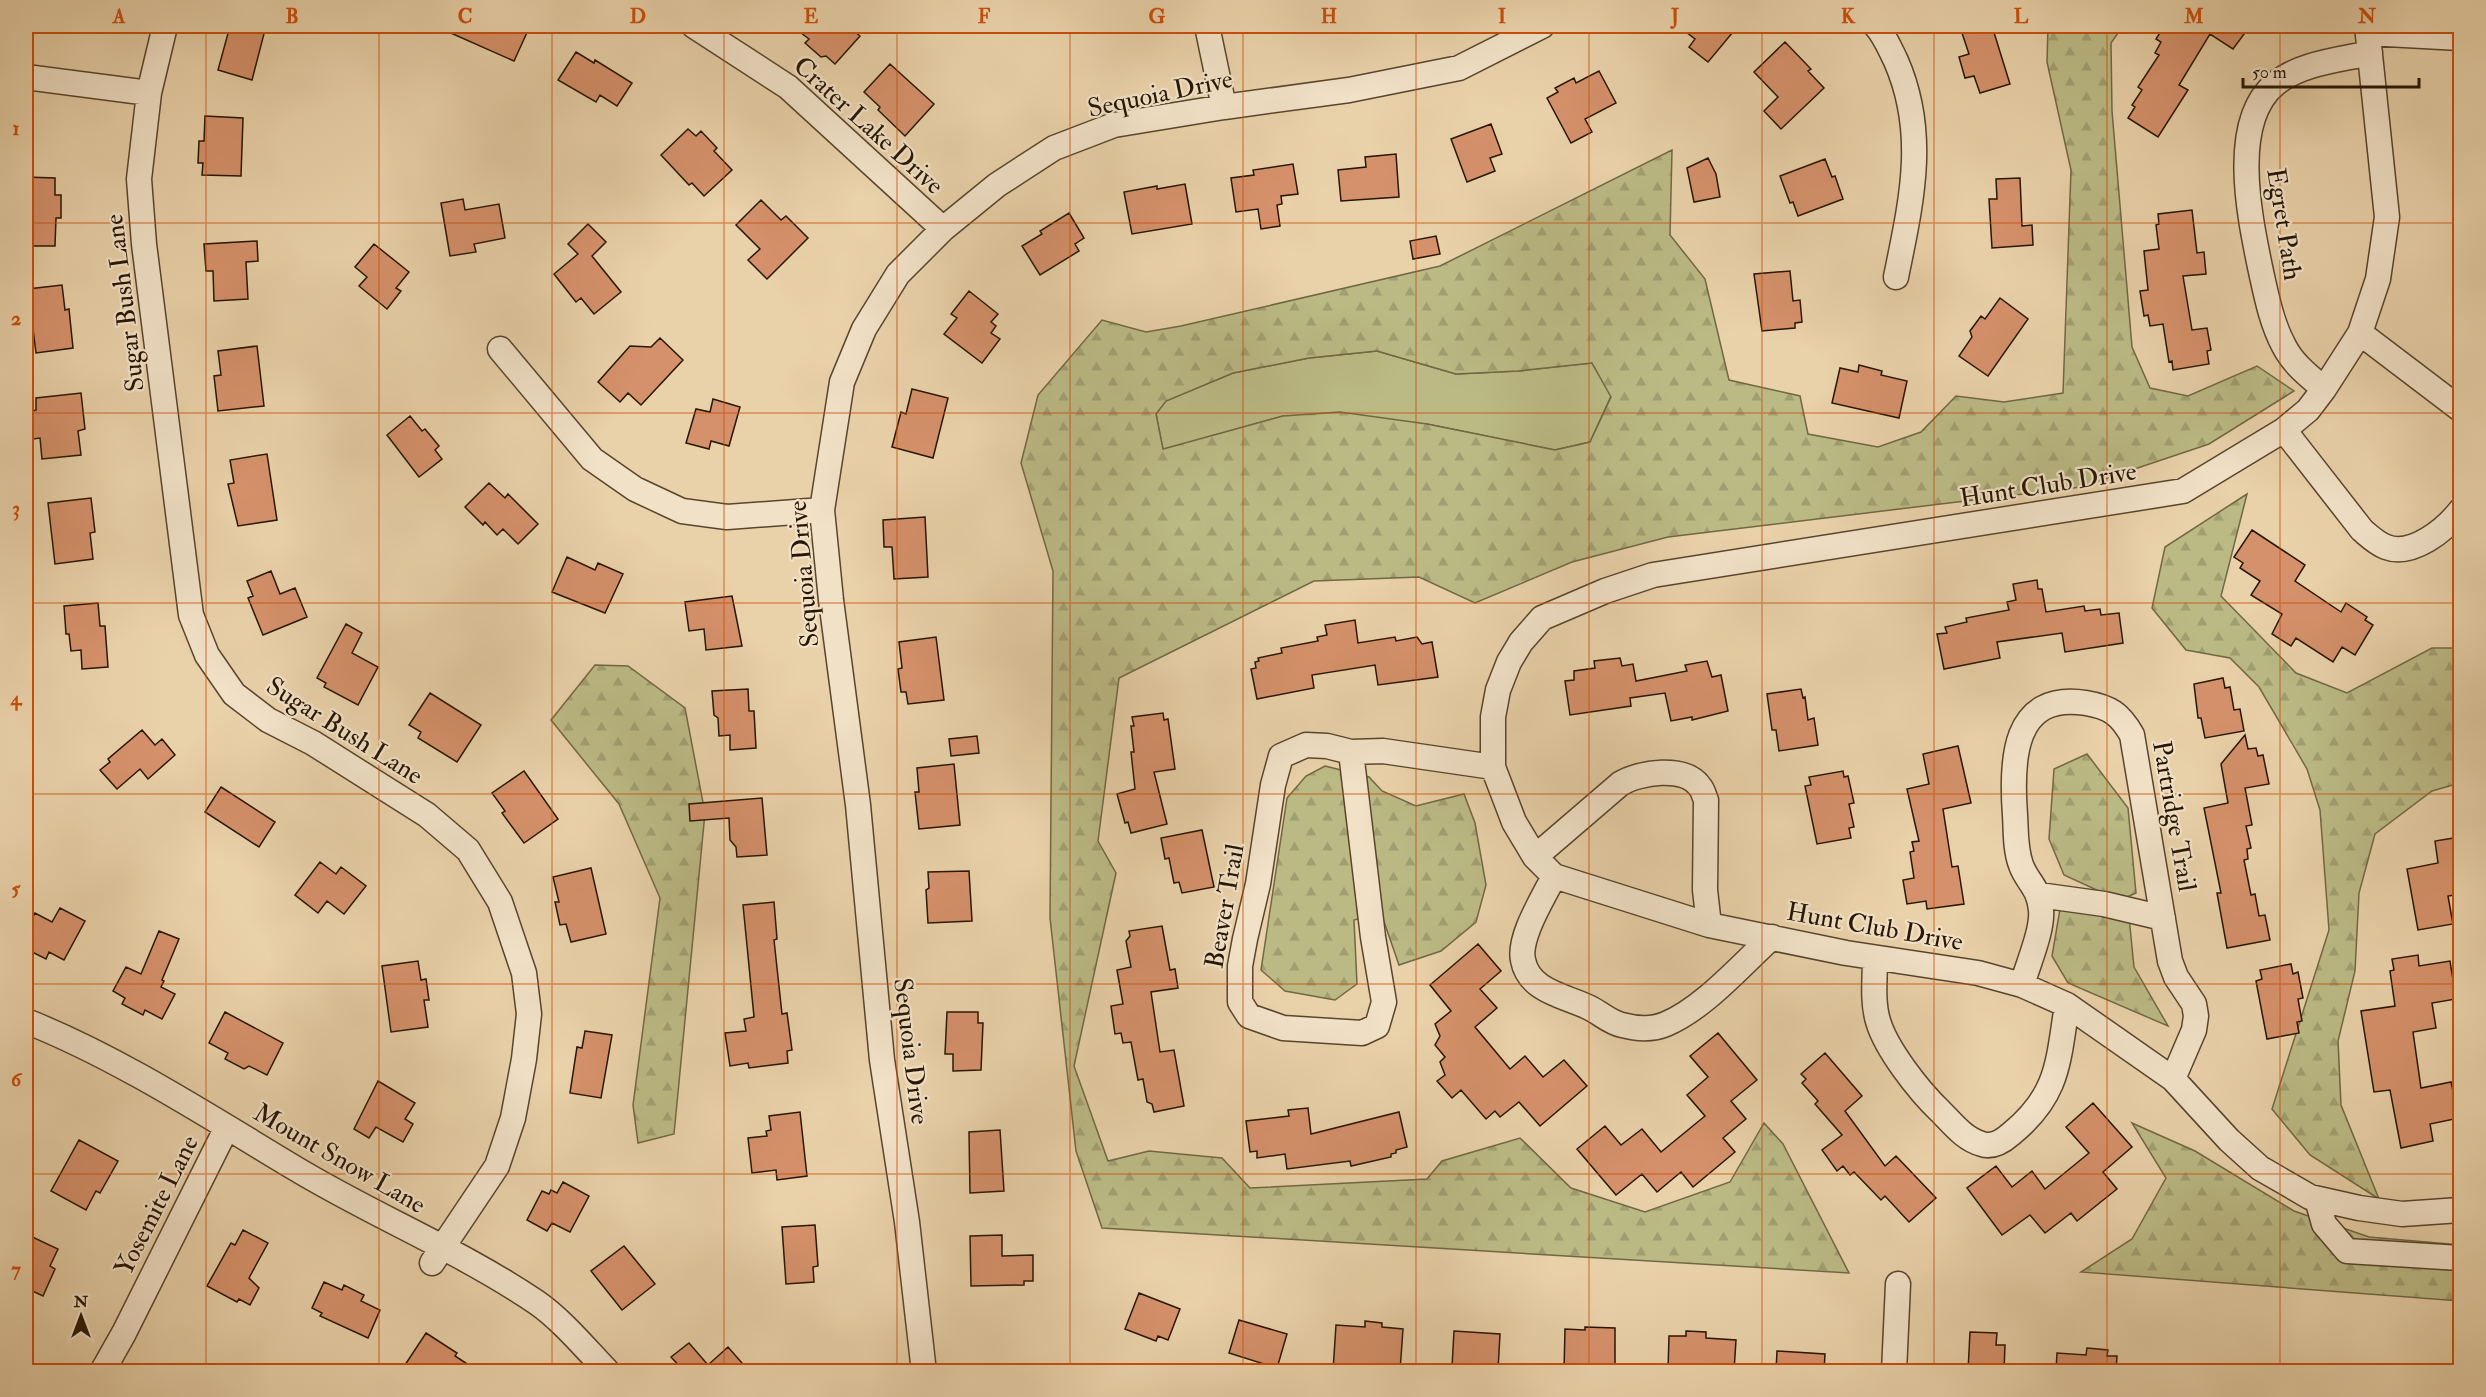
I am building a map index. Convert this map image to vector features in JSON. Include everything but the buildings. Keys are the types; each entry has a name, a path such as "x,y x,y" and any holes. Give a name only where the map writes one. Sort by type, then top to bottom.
{"street":[{"name":"Sugar Bush Lane","path":"165,26 149,93 139,179 144,244 191,615 207,656 234,694 268,720 313,743 427,815 468,850 500,902 524,973 529,1014 524,1059 513,1118 497,1166 438,1256"},
{"name":"Crater Lake Drive","path":"694,26 788,87 943,229"},
{"path":"1206,26 1224,107"},
{"name":"Sequoia Drive","path":"924,1371 907,1222 882,1060 858,805 831,600 822,510 842,382 864,329 898,274 943,229 997,185 1054,148 1114,125 1349,90 1459,68 1542,26"},
{"path":"1876,26 1883,33 1902,76 1914,131 1913,194 1896,277"},
{"name":"Egret Path","path":"2324,389 2298,367 2284,347 2273,321 2250,218 2246,151 2253,121 2264,98 2274,85 2297,70 2368,37 2460,38"},
{"name":"Hunt Club Drive","path":"2368,37 2387,217 2378,279 2360,333 2308,410 2284,430 2183,491 1653,575 1605,591 1542,618 1521,642 1509,662 1498,690 1493,717 1493,767 1514,822 1535,856 1554,876 1657,911 1709,925 1875,958 1978,973 2022,985 2067,1005 2173,1079 2229,1140 2260,1168 2310,1197 2359,1209 2402,1214 2460,1210"},
{"path":"26,77 149,93"},
{"path":"2360,333 2460,409"},
{"path":"500,349 592,459 635,489 682,511 727,517 822,510"},
{"path":"2284,430 2362,530 2388,548 2401,549 2422,543 2453,520 2460,511"},
{"name":"Partridge Trail","path":"2022,985 2042,913 2039,895 2021,866 2017,850 2012,786 2013,757 2025,724 2035,713 2065,701 2086,703 2115,712 2132,735 2170,961 2176,978 2194,1004 2196,1016 2194,1030 2173,1079"},
{"name":"Beaver Trail","path":"1306,745 1351,752 1373,937 1384,1002 1382,1015 1377,1026 1362,1034 1303,1031 1265,1023 1249,1016 1240,1002 1240,966 1258,884 1277,766 1281,756 1306,745"},
{"path":"1351,752 1383,751 1493,767"},
{"path":"1535,856 1631,777 1659,773 1690,778 1701,787 1706,800 1706,890 1709,925"},
{"path":"1554,876 1526,935 1522,959 1527,972 1543,988 1588,1007 1619,1025 1652,1028 1668,1023 1692,1009 1772,937"},
{"path":"2039,895 2104,904 2163,918"},
{"path":"1875,958 1875,999 1878,1022 1888,1042 1919,1090 1967,1138 1985,1146 2000,1143 2033,1115 2046,1096 2056,1076 2067,1005"},
{"name":"Mount Snow Lane","path":"26,1021 65,1037 227,1127 438,1256 538,1303 608,1371"},
{"name":"Yosemite Lane","path":"102,1371 124,1333 227,1127"},
{"path":"2318,1199 2324,1224 2347,1251 2460,1258"},
{"path":"1894,1371 1898,1284"}],"green space":[{"path":"2048,26 2123,26 2111,43 2112,111 2132,347 2150,388 2188,396 2257,366 2294,391 2209,444 2081,487 1668,537 1572,562 1475,603 1419,577 1314,581 1119,678 1098,841 1116,873 1074,1066 1108,1161 1149,1151 1222,1158 1250,1188 1427,1179 1442,1161 1520,1138 1571,1188 1645,1212 1730,1182 1764,1123 1783,1144 1849,1273 1102,1228 1076,1151 1050,918 1053,571 1021,463 1038,395 1102,320 1146,332 1181,326 1440,266 1672,150 1670,235 1705,279 1729,380 1800,396 1808,434 1878,447 1921,432 1956,396 2004,402 2063,393 2071,170 2047,62","holes":["1377,351 1456,374 1518,371 1592,363 1611,397 1590,442 1555,450 1427,424 1340,412 1283,416 1163,449 1156,414 1166,401 1233,373 1309,358"]},
{"path":"1377,351 1456,374 1518,371 1592,363 1611,396 1590,442 1555,450 1427,424 1283,416 1163,450 1156,414 1165,401 1233,373 1309,358"},
{"path":"2247,494 2221,596 2296,673 2347,693 2432,648 2460,648 2460,783 2432,791 2375,834 2359,893 2355,971 2338,1041 2341,1105 2379,1199 2310,1155 2272,1109 2329,930 2320,810 2307,769 2259,687 2230,658 2186,650 2152,608 2165,547"},
{"path":"595,665 628,666 685,708 705,813 674,1134 638,1143 633,1105 660,898 619,804 551,720"},
{"path":"2087,754 2128,808 2136,893 2127,897 2134,967 2168,1026 2068,983 2052,956 2060,909 2099,891 2064,875 2049,839 2054,769"},
{"path":"1325,766 1369,777 1382,791 1416,806 1464,794 1475,823 1486,885 1476,922 1441,951 1399,965 1381,913 1354,920 1357,984 1335,1000 1285,991 1261,970 1287,798 1306,776"},
{"path":"2132,1123 2195,1151 2294,1211 2369,1237 2460,1245 2460,1301 2081,1272 2132,1239 2166,1178"}]}
